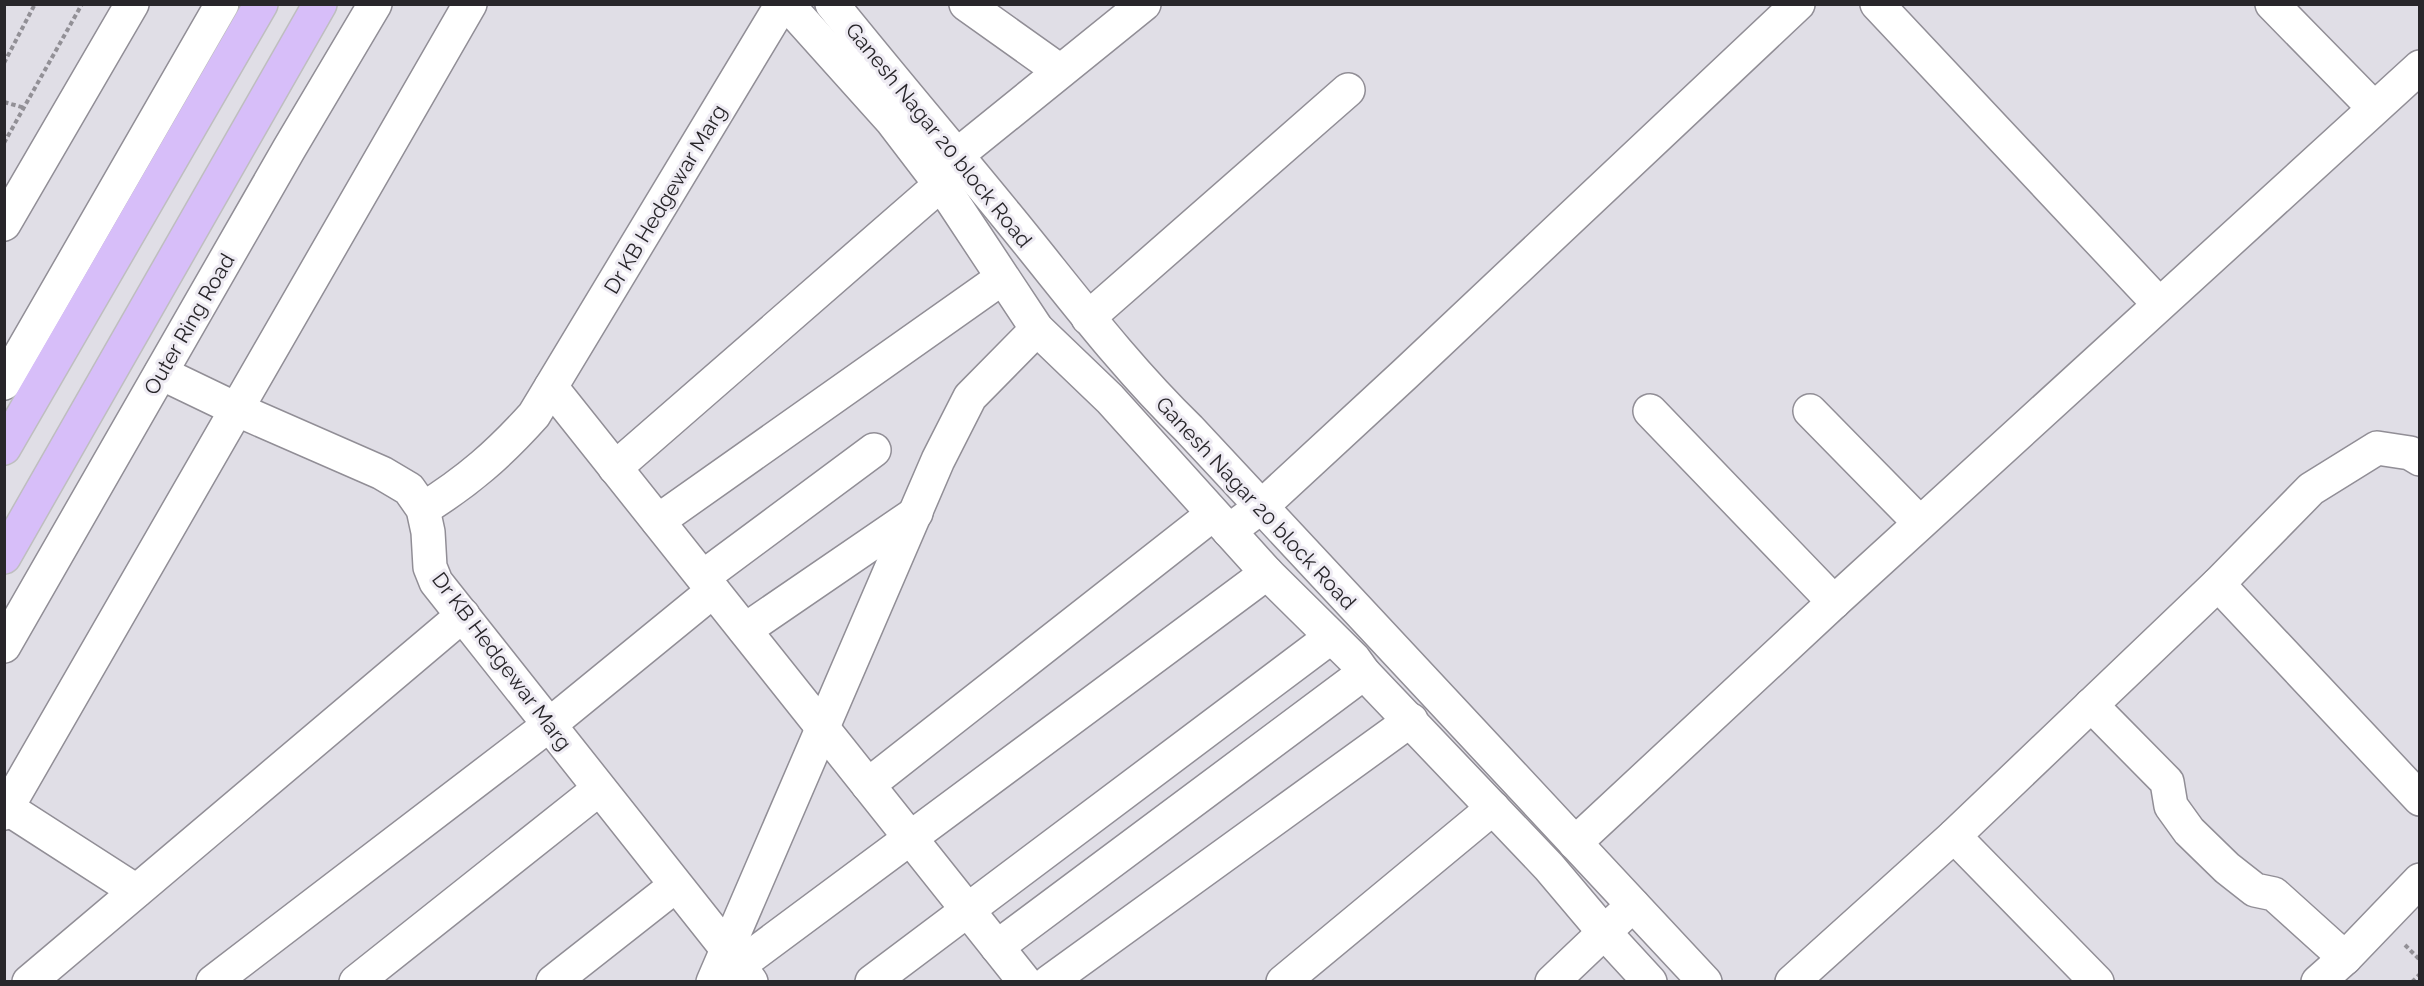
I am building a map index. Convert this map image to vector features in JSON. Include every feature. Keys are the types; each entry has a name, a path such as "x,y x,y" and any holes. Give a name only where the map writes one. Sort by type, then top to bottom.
{"main road":[{"path":"4,448 261,4"},
{"path":"4,556 320,4"}],"street":[{"path":"4,224 132,4"},
{"path":"4,383 222,4"},
{"name":"Outer Ring Road","path":"4,646 289,149 375,4"},
{"path":"136,891 6,810 470,4"},
{"name":"Dr KB Hedgewar Marg","path":"732,969 675,886 436,582 430,567 428,532 423,509 462,484 513,438 534,415 782,4"},
{"name":"Ganesh Nagar 20 block Road","path":"788,4 892,121 940,185 1037,329 1110,399 1267,573 1411,720 1549,867 1604,932 1650,981"},
{"name":"Ganesh Nagar 20 block Road","path":"832,4 1152,393 1705,981"},
{"path":"966,4 1060,71"},
{"path":"956,156 1144,4"},
{"path":"868,785 1221,523 1261,507 1798,4"},
{"path":"1876,4 2159,304"},
{"path":"2272,4 2374,108"},
{"path":"1575,843 1920,523 2420,67"},
{"path":"1088,318 1347,90"},
{"path":"615,468 940,185"},
{"path":"658,521 1002,279"},
{"path":"732,969 823,728 938,460 970,397 1037,329"},
{"path":"161,373 238,410 382,473 410,489 423,509"},
{"path":"551,387 1025,981"},
{"path":"1650,411 1834,602"},
{"path":"1810,411 1920,523"},
{"path":"1792,981 1954,836 2218,584 2311,489 2377,448 2410,453 2420,459"},
{"path":"213,981 549,725 708,584 874,450"},
{"path":"745,630 916,513"},
{"path":"732,969 1267,573"},
{"path":"2218,584 2420,799"},
{"path":"29,981 463,615"},
{"path":"872,981 1331,637"},
{"path":"997,947 1364,673"},
{"path":"2091,705 2167,782 2171,806 2196,838 2227,868 2255,890 2274,894 2345,958"},
{"path":"1049,981 1411,720"},
{"path":"356,981 599,789"},
{"path":"1283,981 1493,808"},
{"path":"1954,836 2097,981"},
{"path":"2318,981 2345,958 2420,880"},
{"path":"553,981 675,886"},
{"path":"1552,981 1633,905"}],"path":[{"path":"4,63 35,4"},
{"path":"4,143 82,4"},
{"path":"4,102 25,108"},
{"path":"2412,981 2420,974"}]}
